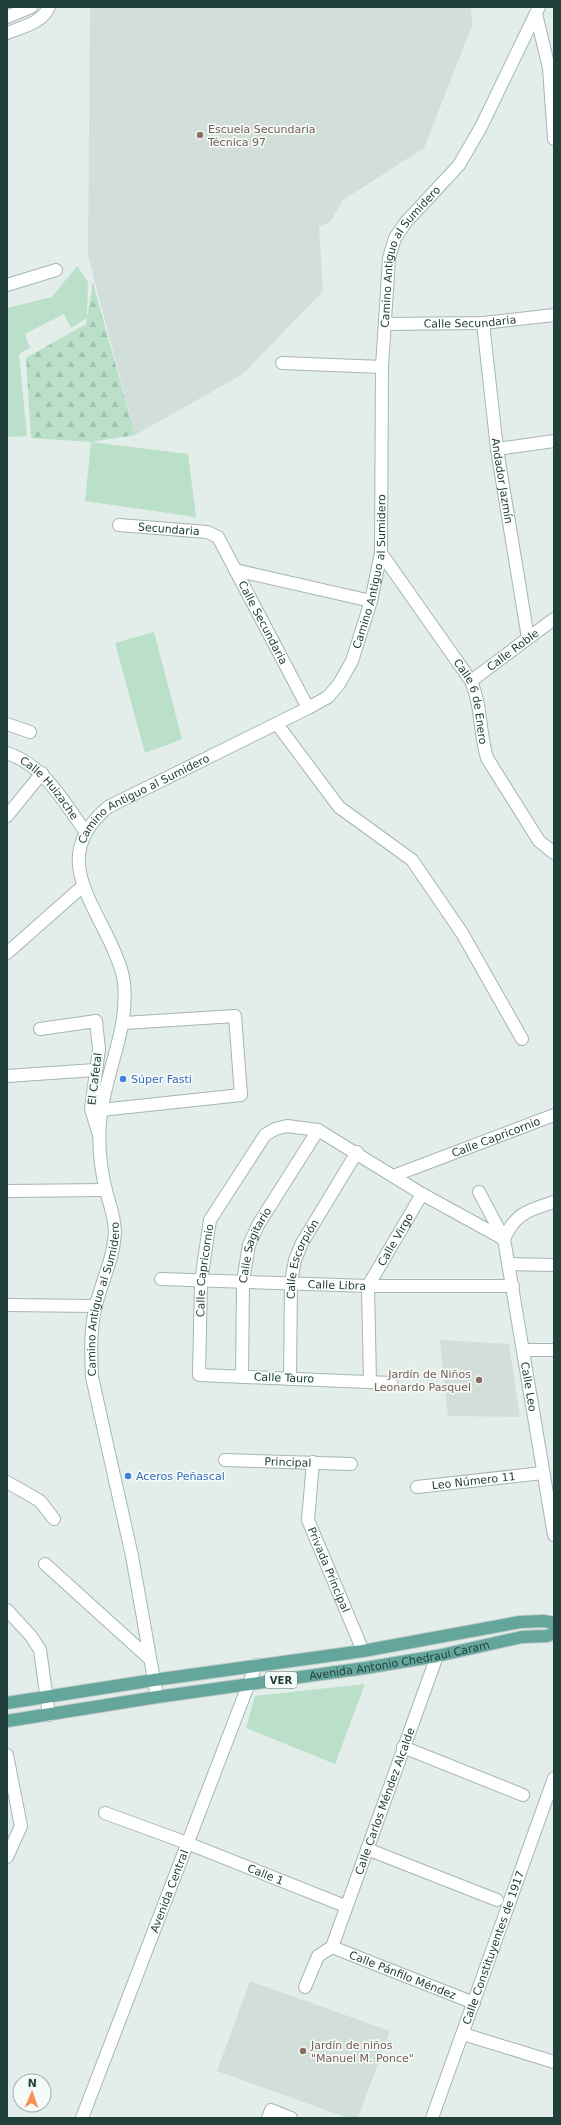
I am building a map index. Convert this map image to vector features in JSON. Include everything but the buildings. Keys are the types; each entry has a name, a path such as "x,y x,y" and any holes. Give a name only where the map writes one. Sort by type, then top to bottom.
{"main road":[{"name":"Avenida Antonio Chedraui Caram","path":"7,1703 256,1665 363,1651 520,1622 544,1621 554,1623"},
{"name":"Avenida Antonio Chedraui Caram","path":"7,1721 157,1697 437,1656 522,1637 547,1636 554,1633"}],"street":[{"path":"7,18 32,7"},
{"path":"7,33 35,22 46,12 49,7"},
{"path":"538,10 549,68 554,139"},
{"name":"Camino Antiguo al Sumidero","path":"157,1697 132,1556 92,1377 90,1347 96,1306 114,1245 115,1233 115,1221 106,1190 99,1135 101,1110 124,1024 126,1000 124,981 120,965 83,886 78,868 79,848 85,831 95,818 108,807 308,708 328,697 339,684 352,660 371,601 381,553 382,367 389,258 395,238 406,222 459,164 481,127 538,10"},
{"path":"7,285 56,270"},
{"name":"Calle Secundaria","path":"385,324 483,323 554,316"},
{"name":"Andador Jazmín","path":"483,323 497,449 528,638"},
{"path":"282,363 382,367"},
{"path":"497,449 554,441"},
{"name":"Secundaria","path":"119,525 207,532 218,537"},
{"name":"Calle Secundaria","path":"218,537 308,708"},
{"name":"Calle 6 de Enero","path":"381,553 471,681 478,698 483,744 487,758 539,841 554,853"},
{"path":"235,570 371,601"},
{"name":"Calle Roble","path":"471,681 554,619"},
{"path":"7,724 30,732"},
{"path":"277,724 339,807 412,860 462,933 522,1039"},
{"name":"Calle Huizache","path":"7,753 22,758 42,773 85,831"},
{"path":"7,816 42,773"},
{"path":"7,953 83,886"},
{"path":"101,1110 241,1095 235,1016 124,1024"},
{"name":"El Cafetal","path":"40,1029 96,1021 99,1049 91,1109 99,1135"},
{"path":"7,1076 96,1070"},
{"name":"Calle Capricornio","path":"393,1176 554,1115"},
{"name":"Calle Capricornio","path":"199,1375 201,1281 210,1220 265,1135 287,1126 318,1130 357,1152 422,1194 504,1239"},
{"name":"Calle Sagitario","path":"242,1377 243,1281 249,1245 258,1225 318,1130"},
{"name":"Calle Escorpión","path":"290,1378 291,1282 295,1260 302,1243 357,1152"},
{"path":"7,1191 106,1190"},
{"name":"Calle Leo","path":"479,1192 504,1239 524,1350 537,1474 554,1535"},
{"name":"Calle Virgo","path":"368,1286 422,1194"},
{"path":"504,1239 509,1227 517,1218 531,1209 554,1202"},
{"path":"508,1264 554,1265"},
{"name":"Calle Libra","path":"161,1278 201,1281 291,1282 368,1286 513,1286"},
{"path":"368,1286 370,1382"},
{"path":"7,1305 96,1306"},
{"path":"524,1350 554,1350"},
{"name":"Calle Tauro","path":"199,1375 391,1383"},
{"name":"Principal","path":"225,1460 351,1464"},
{"name":"Privada Principal","path":"313,1462 308,1520 363,1651"},
{"name":"Leo Número 11","path":"417,1487 537,1474"},
{"path":"7,1482 40,1501 54,1519"},
{"path":"45,1564 150,1659"},
{"path":"7,1610 31,1636 40,1650 49,1715"},
{"name":"Calle Carlos Méndez Alcalde","path":"332,1947 437,1656"},
{"name":"Avenida Central","path":"82,2118 187,1843 250,1684 256,1665"},
{"path":"403,1747 523,1795"},
{"path":"7,1755 21,1826 7,1857"},
{"name":"Calle Constituyentes de 1917","path":"432,2118 474,2003 550,1805 554,1778"},
{"name":"Calle 1","path":"105,1813 187,1843 346,1906"},
{"path":"367,1849 497,1900"},
{"path":"305,1987 318,1956 332,1947"},
{"name":"Calle Pánfilo Méndez","path":"332,1947 474,2003"},
{"path":"463,2034 554,2062"},
{"path":"269,2114 291,2118"}],"shaded area":[{"name":"Escuela Secundaria Técnica 97","path":"90,7 471,7 472,26 424,148 343,200 330,222 319,227 323,291 243,374 135,435 88,256"},
{"name":"Jardín de Niños Leonardo Pasquel","path":"440,1340 509,1344 520,1417 448,1416"},
{"name":"Jardín de niños \"Manuel M. Ponce\"","path":"250,1981 390,2031 358,2118 348,2118 217,2071"}],"green space":[{"path":"77,266 88,282 87,318 71,328 64,314 25,334 30,348 19,354 27,436 7,437 7,308 52,297"},
{"path":"93,283 135,435 91,442 31,438 26,358 86,324"},
{"path":"91,442 188,454 196,517 85,501"},
{"path":"154,632 182,739 145,753 115,643"},
{"path":"365,1684 335,1764 246,1728 255,1696"}],"place":[{"name":"Escuela Secundaria Técnica 97","path":"200,135"},
{"name":"Súper Fasti","path":"123,1079"},
{"name":"Jardín de Niños Leonardo Pasquel","path":"479,1380"},
{"name":"Aceros Peñascal","path":"128,1476"},
{"name":"Jardín de niños \"Manuel M. Ponce\"","path":"303,2051"}]}
